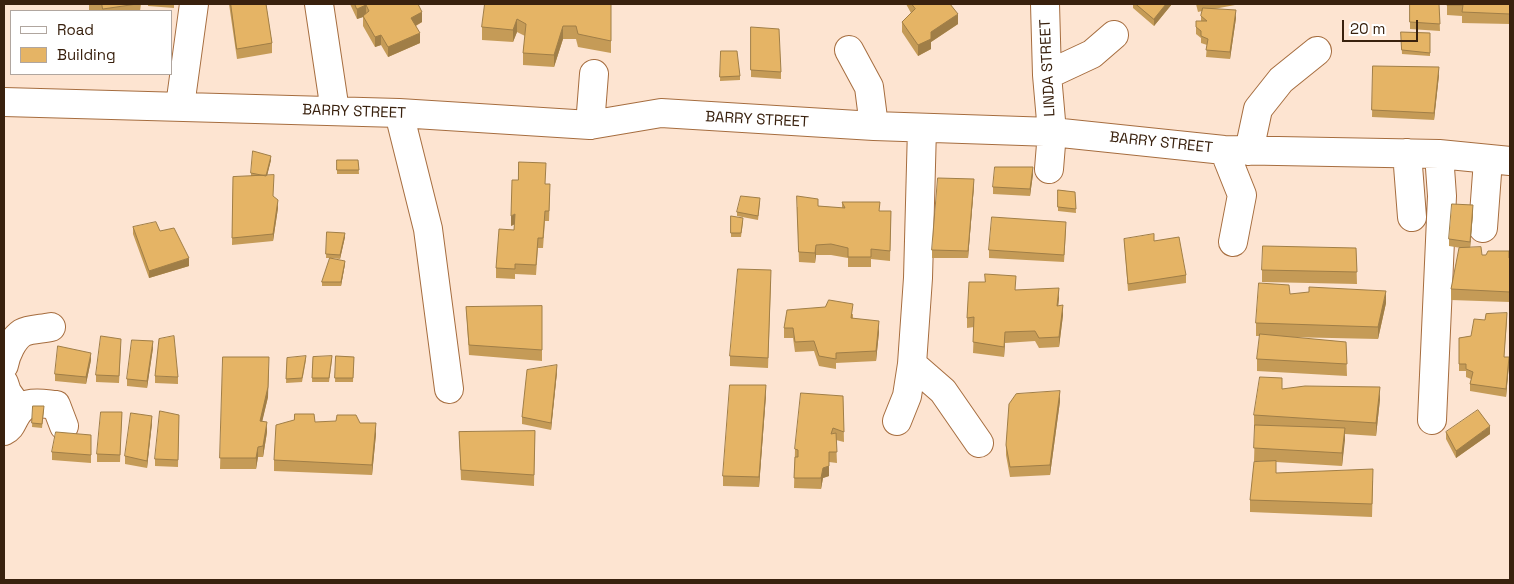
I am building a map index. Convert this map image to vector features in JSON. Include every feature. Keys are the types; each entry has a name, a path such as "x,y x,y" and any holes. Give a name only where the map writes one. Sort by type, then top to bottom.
{"street":[{"path":"180,106 194,4"},
{"path":"319,4 335,111"},
{"name":"LINDA STREET","path":"1045,4 1047,75 1052,132 1049,169"},
{"path":"1047,75 1092,54 1114,35"},
{"path":"849,50 869,88 874,126"},
{"path":"1233,242 1242,195 1236,150 1258,109 1281,80 1318,51"},
{"path":"590,125 594,74"},
{"name":"BARRY STREET","path":"4,102 400,112 590,125 660,114 874,126 1052,132 1236,150 1439,154 1499,161"},
{"path":"400,112 428,229 448,389"},
{"path":"897,421 907,396 912,364 918,278 922,128"},
{"path":"1407,154 1412,217"},
{"path":"1432,420 1442,196 1439,154"},
{"path":"1483,228 1499,161"},
{"path":"4,364 12,344 23,332 51,327"},
{"path":"912,364 943,391 979,443"},
{"path":"4,383 12,420"},
{"path":"12,420 26,405 56,405 64,426"}],"building":[{"path":"102,4 137,4 103,9"},
{"path":"231,4 266,4 272,43 237,49"},
{"path":"355,4 418,4 422,12 411,18 420,33 388,47 381,35 375,37 363,16 369,11 366,5 357,9"},
{"path":"485,4 611,4 611,41 578,34 576,26 563,26 554,55 523,53 526,24 517,19 513,30 482,27"},
{"path":"912,4 950,4 958,14 931,32 931,39 918,45 902,22 915,9"},
{"path":"1136,4 1166,4 1154,19"},
{"path":"1410,4 1439,4 1440,24 1410,22"},
{"path":"1447,4 1510,4 1510,14 1462,12 1463,5"},
{"path":"1203,8 1236,10 1230,52 1206,50 1208,39 1201,36 1201,31 1196,27 1196,21 1207,21 1201,16"},
{"path":"751,27 779,29 781,72 751,70"},
{"path":"1401,32 1430,33 1430,53 1402,50"},
{"path":"721,51 737,51 740,76 720,77"},
{"path":"1373,66 1439,67 1434,113 1372,110"},
{"path":"253,151 271,156 266,176 251,173"},
{"path":"337,160 358,160 359,170 337,170"},
{"path":"519,162 546,163 545,184 550,184 549,211 545,211 543,238 538,238 536,265 515,264 515,269 496,268 499,229 514,230 515,214 511,216 512,180 518,180"},
{"path":"995,167 1033,167 1030,189 993,187"},
{"path":"274,175 273,196 278,200 273,234 232,238 233,177"},
{"path":"938,178 974,179 968,251 932,250"},
{"path":"1058,190 1075,192 1076,209 1058,207"},
{"path":"741,196 760,198 758,216 737,212"},
{"path":"797,196 818,199 818,206 845,208 842,202 880,202 879,211 891,211 890,251 871,249 871,257 848,257 848,248 831,244 816,245 815,253 799,252"},
{"path":"1452,204 1473,205 1470,242 1449,239"},
{"path":"731,216 743,218 741,233 731,233"},
{"path":"992,217 1066,222 1064,255 989,250"},
{"path":"156,222 160,231 174,228 189,258 149,271 133,227"},
{"path":"327,232 345,233 340,255 326,254"},
{"path":"1154,234 1154,241 1179,237 1186,275 1128,284 1124,239"},
{"path":"1263,246 1356,248 1357,272 1262,270"},
{"path":"1481,247 1482,255 1486,255 1488,251 1509,251 1510,292 1451,289 1459,248"},
{"path":"330,258 345,261 341,282 322,282"},
{"path":"738,269 771,270 768,358 730,356"},
{"path":"985,274 1016,276 1015,290 1059,288 1057,306 1063,305 1059,337 1039,338 1035,331 1005,332 1004,347 973,342 974,317 967,318 969,282 985,282"},
{"path":"1259,283 1289,285 1290,294 1309,292 1309,287 1386,291 1378,327 1256,323"},
{"path":"829,300 853,304 851,318 879,321 876,351 836,353 836,359 819,356 814,341 795,342 793,328 784,328 787,310 825,307"},
{"path":"542,306 542,350 469,345 466,307"},
{"path":"1507,313 1504,357 1509,357 1506,389 1470,384 1473,372 1466,369 1466,364 1459,364 1459,338 1471,336 1474,319 1485,320 1486,314"},
{"path":"1260,334 1346,342 1347,364 1257,359"},
{"path":"101,336 121,339 119,376 96,375"},
{"path":"174,336 178,377 155,376 159,339"},
{"path":"132,340 153,341 147,381 127,379"},
{"path":"58,346 91,353 86,377 55,374"},
{"path":"306,356 302,378 286,379 287,358"},
{"path":"332,356 329,378 312,378 313,357"},
{"path":"336,356 354,357 353,378 335,378"},
{"path":"223,357 269,357 268,387 260,421 267,422 263,446 258,447 256,458 220,458"},
{"path":"557,365 551,423 522,417 527,370"},
{"path":"1260,377 1282,378 1282,389 1305,386 1380,387 1376,423 1254,415"},
{"path":"730,385 766,385 759,477 723,476"},
{"path":"1060,391 1050,465 1010,467 1006,445 1009,404 1016,394"},
{"path":"801,393 843,396 844,432 833,428 831,434 836,433 837,452 829,452 829,466 823,468 821,478 794,478 795,457 798,457 798,450 795,449"},
{"path":"33,406 44,406 42,424 32,423"},
{"path":"1478,410 1490,426 1456,451 1446,432"},
{"path":"160,411 179,415 178,460 155,459"},
{"path":"101,412 122,412 120,455 97,454"},
{"path":"131,413 152,416 147,461 125,456"},
{"path":"295,414 314,414 315,422 336,421 337,415 356,415 360,423 376,423 372,465 274,460 276,425 294,420"},
{"path":"1255,425 1345,428 1342,453 1254,448"},
{"path":"535,431 534,475 461,470 459,432"},
{"path":"56,432 91,435 91,455 52,452"},
{"path":"1276,461 1276,473 1373,469 1372,504 1250,500 1254,462"}]}
